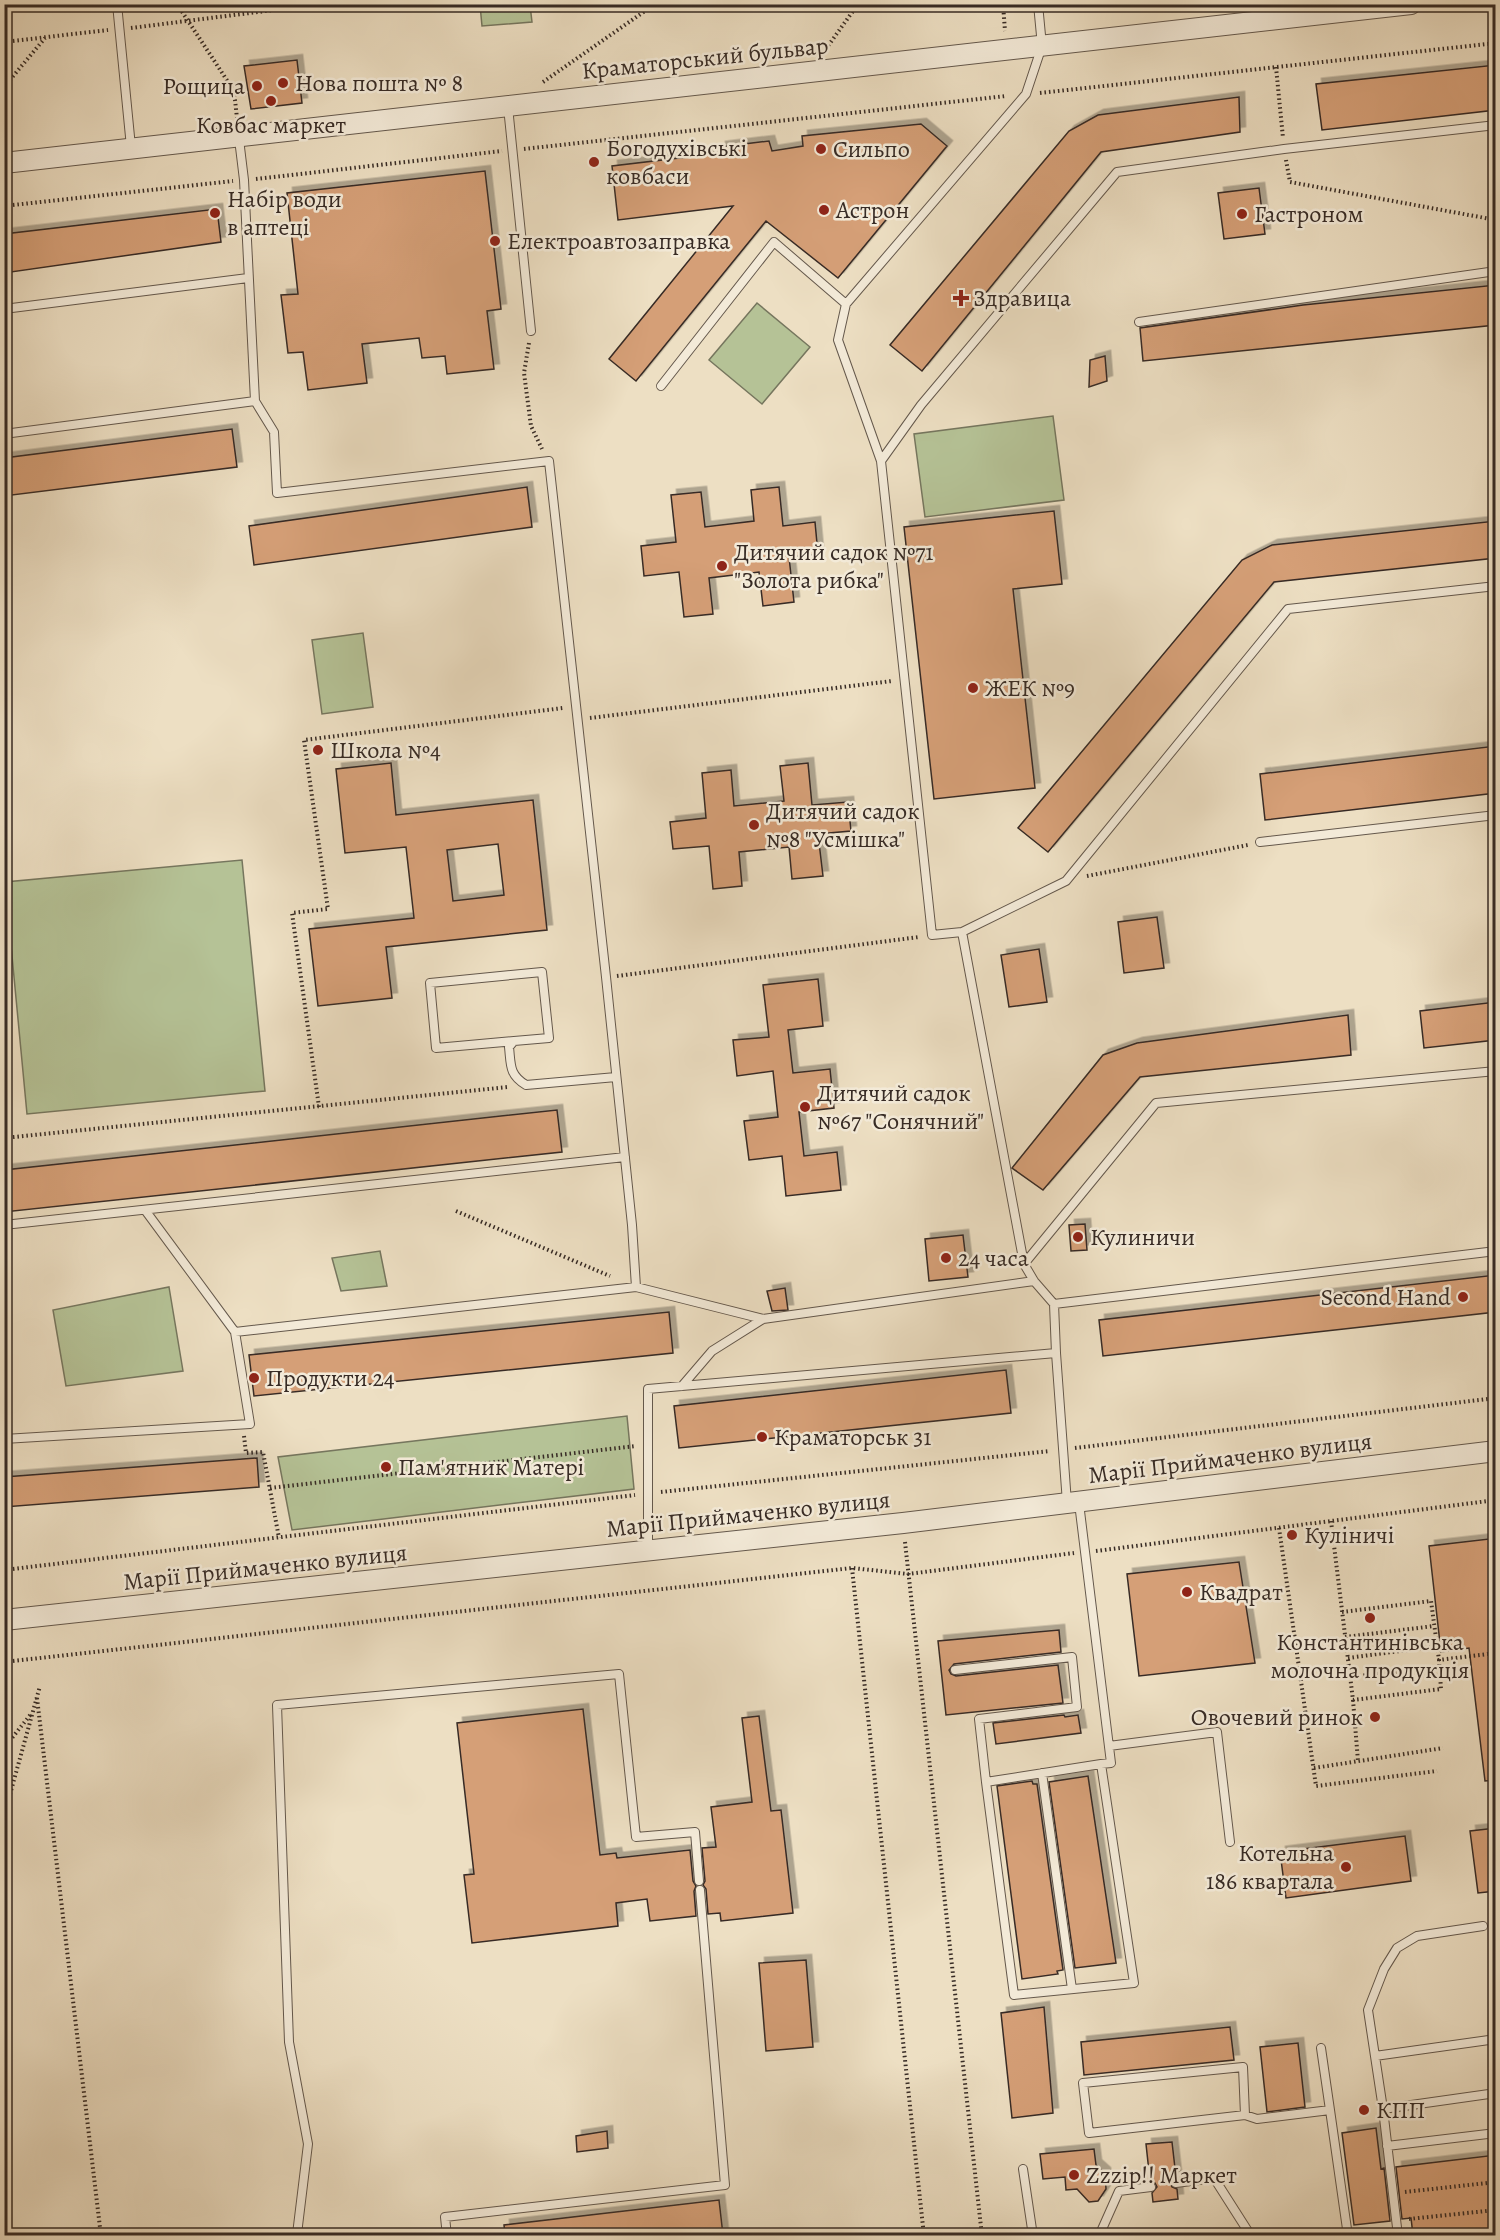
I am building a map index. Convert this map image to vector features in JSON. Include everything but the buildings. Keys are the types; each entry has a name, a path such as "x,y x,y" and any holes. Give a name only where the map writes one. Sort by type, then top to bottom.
{"street":[{"name":"Краматорський бульвар","path":"4,163 1411,4"},
{"name":"Марії Приймаченко вулиця","path":"4,1620 903,1523 1496,1451"}],"lane":[{"path":"117,4 131,148"},
{"path":"1038,4 1042,46 1026,94 846,304 838,340 881,461 932,935 962,932 1066,881 1288,609 1496,586"},
{"path":"508,106 531,331"},
{"path":"881,461 921,405 1117,172 1284,149 1496,125"},
{"path":"238,137 244,180 255,401 274,432 277,493 549,461 625,1157 636,1287"},
{"path":"661,386 774,242 846,304"},
{"path":"1139,322 1496,271"},
{"path":"4,309 248,278"},
{"path":"4,434 255,401"},
{"path":"1260,843 1496,815"},
{"path":"962,932 1024,1264 1034,1281 1054,1304 1063,1450 1085,1552 1111,1763 986,1782"},
{"path":"542,972 549,1038 511,1044 500,1042 436,1048 430,983 542,972"},
{"path":"511,1044 512,1073 517,1080 526,1085 616,1077"},
{"path":"1024,1264 1155,1103 1496,1071"},
{"path":"4,1225 625,1157"},
{"path":"4,1439 250,1424 235,1332 145,1210"},
{"path":"1054,1304 1496,1251"},
{"path":"235,1332 636,1287 763,1319 1034,1281"},
{"path":"682,1386 712,1351 763,1319"},
{"path":"648,1551 648,1389 1056,1353"},
{"path":"955,1670 1071,1657 1077,1707 979,1719 1014,1995 1134,1983 1101,1764"},
{"path":"297,2234 308,2144 289,2042 277,1705 620,1674 636,1837 694,1832 699,1881"},
{"path":"1109,1746 1217,1732 1230,1842"},
{"path":"1042,1773 1072,1989"},
{"path":"447,2235 445,2217 725,2185 700,1890"},
{"path":"1398,2235 1368,2010 1384,1969 1397,1948 1417,1936 1483,1926"},
{"path":"1375,2056 1496,2039"},
{"path":"1321,2048 1347,2235"},
{"path":"1245,2115 1243,2067 1083,2083 1089,2133 1245,2115 1257,2119 1330,2110"},
{"path":"1383,2109 1496,2093"},
{"path":"1387,2146 1496,2133"},
{"path":"1023,2169 1033,2235"},
{"path":"1176,2183 1214,2178 1251,2235"},
{"path":"1099,2235 1119,2191 1151,2187"}],"path":[{"path":"177,4 234,91 238,137"},
{"path":"4,42 321,4"},
{"path":"538,86 655,4"},
{"path":"809,72 858,4"},
{"path":"1003,4 1006,33"},
{"path":"4,87 46,37"},
{"path":"4,206 1496,43"},
{"path":"1276,67 1284,149 1290,183 1496,220"},
{"path":"531,331 524,373 531,426 549,461"},
{"path":"578,720 904,680"},
{"path":"319,1107 292,913 328,909 304,740 576,706"},
{"path":"1066,881 1260,843"},
{"path":"606,978 932,935"},
{"path":"4,1138 526,1085"},
{"path":"456,1212 636,1287"},
{"path":"4,1570 648,1493 1063,1450 1496,1398"},
{"path":"242,1424 246,1453 263,1452 279,1538"},
{"path":"270,1488 648,1445"},
{"path":"4,1662 852,1568 908,1574 1496,1500"},
{"path":"1331,1521 1353,1700 1358,1761"},
{"path":"903,1523 982,2235"},
{"path":"1279,1528 1316,1786 1437,1771"},
{"path":"852,1568 924,2235"},
{"path":"1342,1612 1431,1601 1439,1660 1441,1689 1353,1700"},
{"path":"1345,1636 1434,1626"},
{"path":"1348,1658 1437,1646"},
{"path":"1439,1660 1496,1653"},
{"path":"1350,1677 1439,1667"},
{"path":"4,1816 40,1686"},
{"path":"37,1698 101,2235"},
{"path":"4,1748 34,1711"},
{"path":"1314,1768 1443,1748"},
{"path":"1393,2193 1496,2182"},
{"path":"1396,2221 1496,2210"}],"green space":[{"path":"480,5 530,5 532,22 482,26"},
{"path":"757,303 810,347 762,404 709,360"},
{"path":"1053,416 1064,500 925,517 914,434"},
{"path":"363,633 373,707 322,714 312,640"},
{"path":"242,860 265,1091 27,1114 5,882"},
{"path":"380,1251 387,1286 341,1291 332,1258"},
{"path":"169,1287 183,1371 66,1386 53,1310"},
{"path":"627,1416 634,1489 292,1530 278,1457"}],"place":[{"name":"Нова пошта № 8","path":"283,83"},
{"name":"Рощица","path":"257,86"},
{"name":"Ковбас маркет","path":"271,101"},
{"name":"Сильпо","path":"821,149"},
{"name":"Богодухівські ковбаси","path":"594,162"},
{"name":"Астрон","path":"824,210"},
{"name":"Набір води в аптеці","path":"215,213"},
{"name":"Гастроном","path":"1242,214"},
{"name":"Електроавтозаправка","path":"495,241"},
{"name":"Здравица","path":"961,298"},
{"name":"Дитячий садок №71 \"Золота рибка\"","path":"722,566"},
{"name":"ЖЕК №9","path":"973,688"},
{"name":"Школа №4","path":"318,750"},
{"name":"Дитячий садок №8 \"Усмішка\"","path":"754,825"},
{"name":"Дитячий садок №67 \"Сонячний\"","path":"805,1107"},
{"name":"Кулиничи","path":"1078,1237"},
{"name":"24 часа","path":"946,1258"},
{"name":"Second Hand","path":"1463,1297"},
{"name":"Продукти 24","path":"254,1378"},
{"name":"Краматорськ 31","path":"762,1437"},
{"name":"Пам'ятник Матері","path":"386,1467"},
{"name":"Куліничі","path":"1292,1535"},
{"name":"Квадрат","path":"1187,1592"},
{"name":"Константинівська молочна продукція","path":"1370,1618"},
{"name":"Овочевий ринок","path":"1375,1717"},
{"name":"Котельна 186 квартала","path":"1346,1867"},
{"name":"КПП","path":"1364,2110"},
{"name":"Zzzip!! Маркет","path":"1074,2175"}]}
